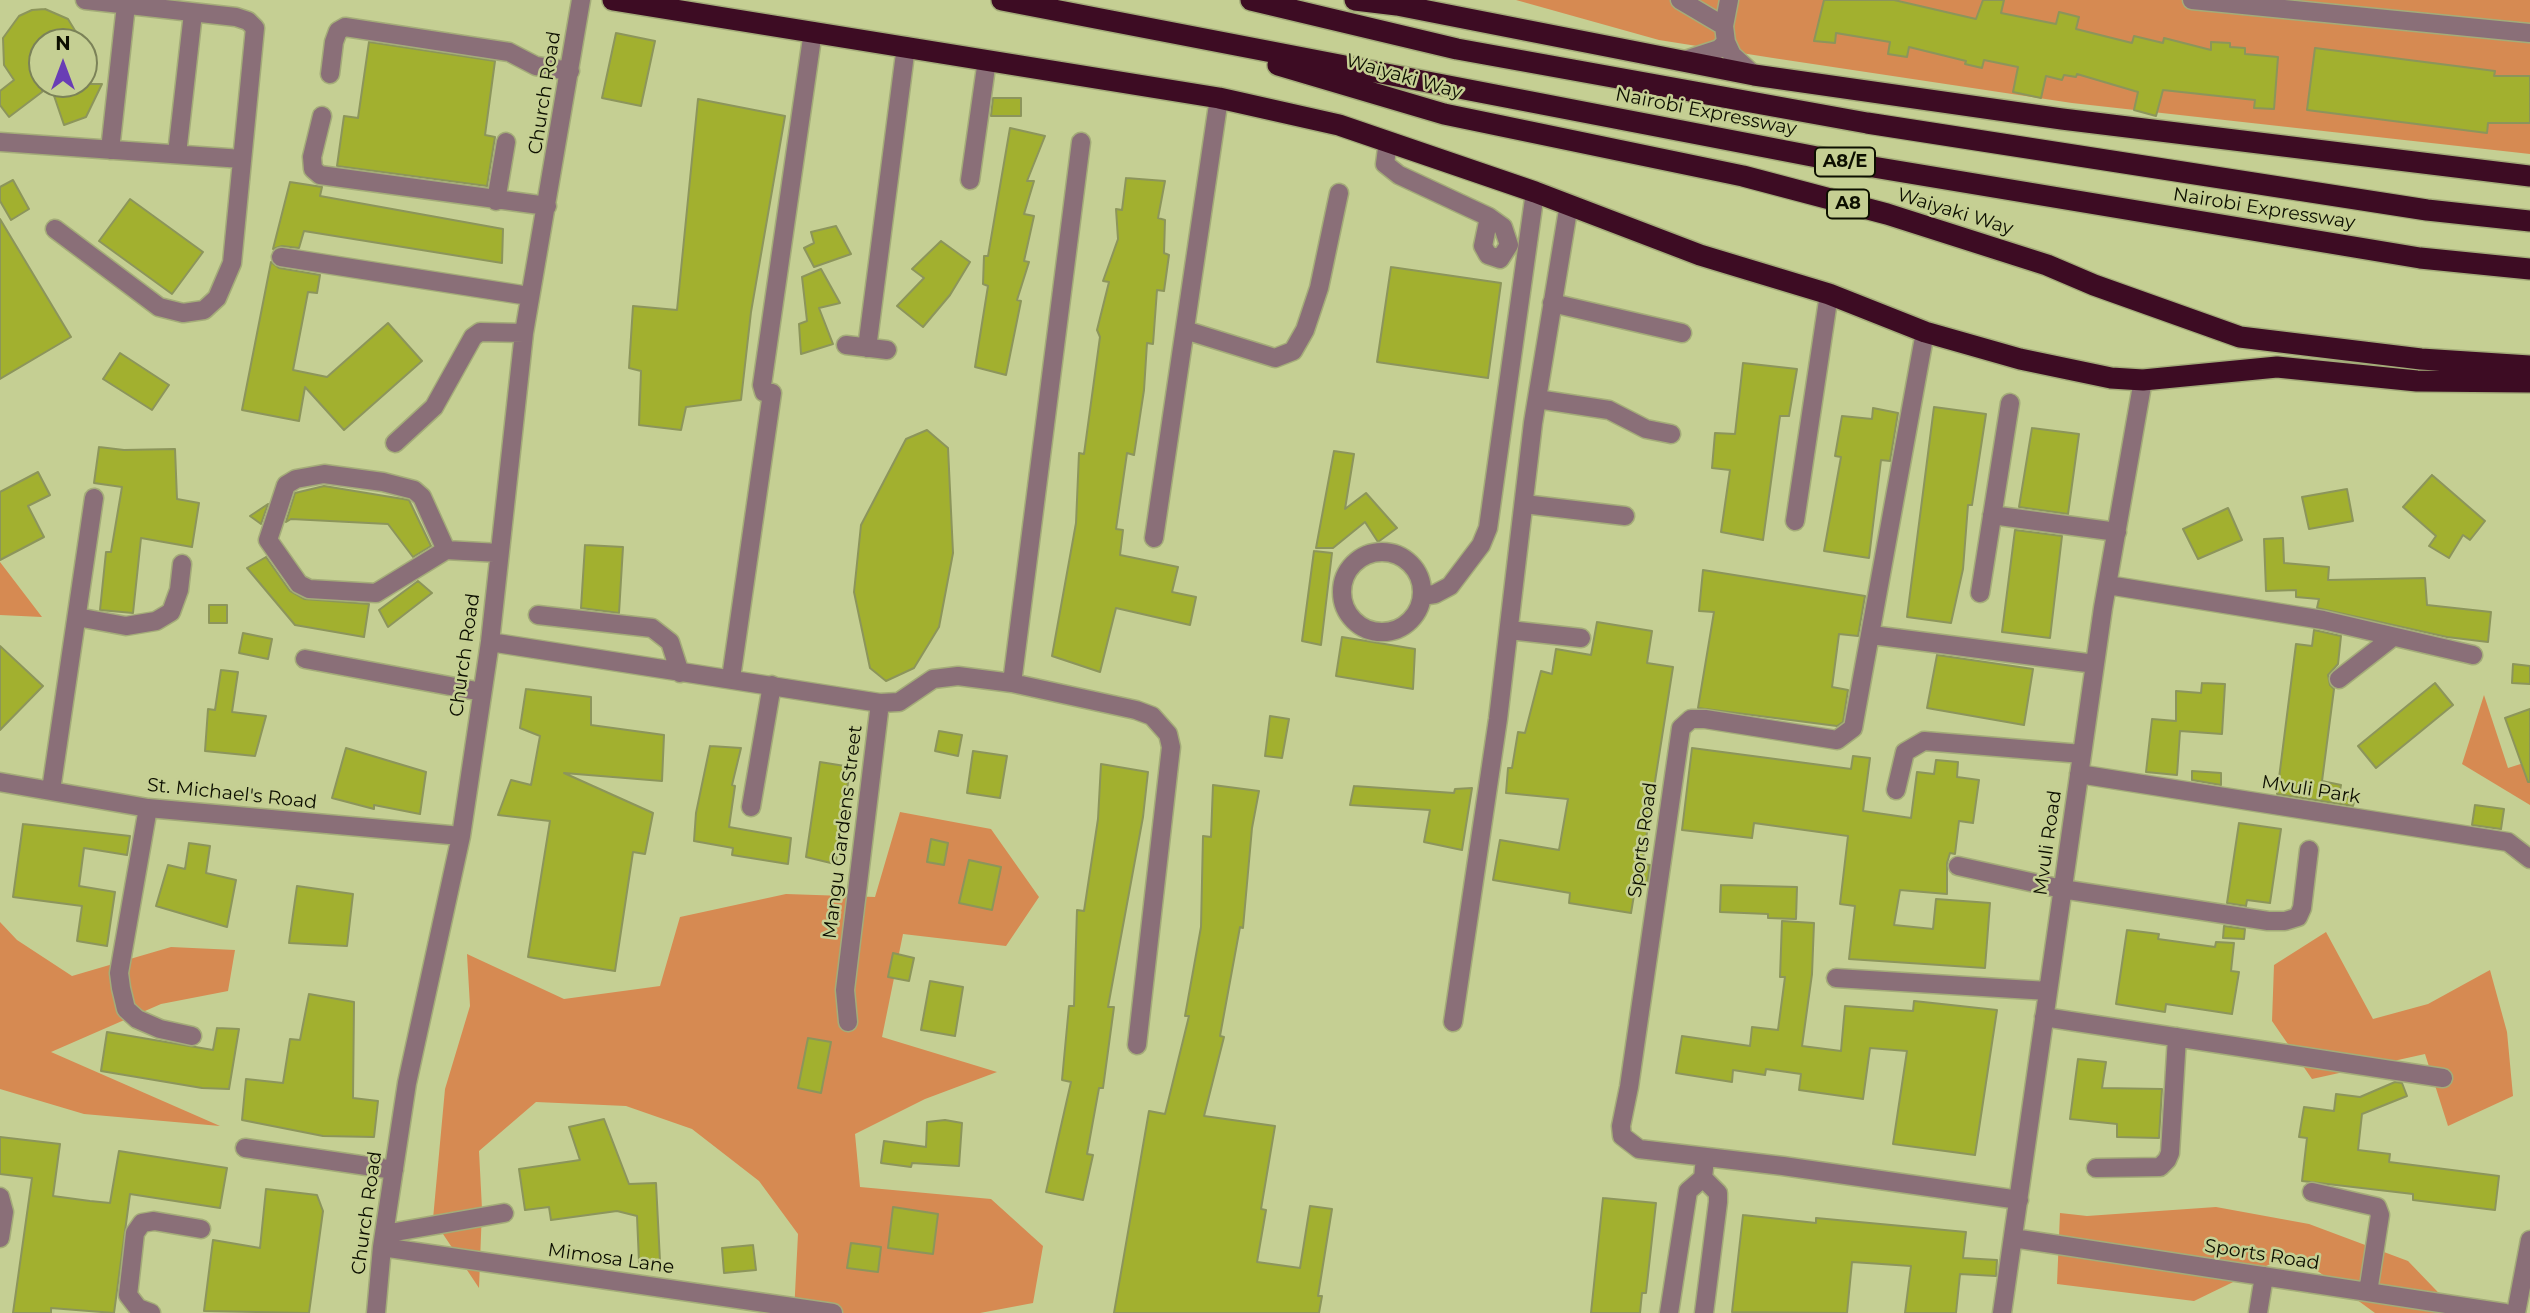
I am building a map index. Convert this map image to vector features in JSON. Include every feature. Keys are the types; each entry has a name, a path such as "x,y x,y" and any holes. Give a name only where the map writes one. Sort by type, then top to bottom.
{"highway":[{"path":"613,0 1219,98 1339,125 1569,204 1700,256 1829,294 1925,332 2020,359 2111,379 2144,380 2277,367 2417,381 2530,382"},
{"name":"Nairobi Expressway","path":"1002,0 1843,162 2420,258 2530,268"},
{"name":"Nairobi Expressway","path":"1251,0 1457,49 1867,123 2427,210 2530,221"},
{"path":"1355,0 1754,75 2062,119 2530,176"},
{"name":"Waiyaki Way","path":"1163,32 1444,114 1743,176 1887,214 2047,265 2094,285 2240,337 2421,359 2530,366"}],"street":[{"path":"55,229 159,307 183,313 204,310 217,298 232,263 254,28 248,21 236,17 85,0"},
{"name":"Church Road","path":"376,1313 383,1240 407,1083 461,836 490,642 529,296 547,206 581,0"},
{"path":"1680,0 1725,34 1732,55 1754,75"},
{"path":"1682,61 1719,49 1725,34 1729,0"},
{"path":"2192,0 2530,33"},
{"path":"110,150 126,5"},
{"path":"177,154 193,13"},
{"path":"330,74 334,42 338,31 345,27 509,52 536,66 570,71"},
{"path":"731,678 772,393 764,392 762,385 813,31"},
{"path":"867,348 906,46"},
{"path":"970,180 988,60"},
{"path":"1154,538 1219,98"},
{"path":"322,116 312,157 313,169 320,175 547,206"},
{"path":"1388,141 1385,164 1399,174 1489,217"},
{"path":"0,142 242,159"},
{"path":"496,201 506,142"},
{"path":"1012,683 1082,142"},
{"path":"1422,596 1435,594 1450,586 1481,545 1488,528 1535,192"},
{"path":"1185,330 1275,358 1293,351 1305,330 1319,288 1339,193"},
{"path":"1452,1022 1508,630 1537,399 1569,204"},
{"path":"281,257 529,296"},
{"path":"1795,521 1829,294"},
{"path":"1552,303 1682,333"},
{"path":"395,443 434,407 473,337 480,332 524,333"},
{"name":"Sports Road","path":"1925,332 1857,718 1853,728 1842,738 1829,740 1705,719 1691,719 1681,728 1629,1087 1620,1126 1622,1136 1639,1149 1783,1166 2019,1200"},
{"path":"846,345 887,349"},
{"name":"Mvuli Road","path":"2002,1313 2095,664 2144,380"},
{"path":"1537,399 1609,410 1646,429 1671,435"},
{"path":"1980,593 2010,403"},
{"path":"446,550 422,498 414,490 383,482 324,474 296,479 286,485 268,540 299,584 309,589 376,593 446,550 499,554"},
{"path":"51,790 94,498"},
{"path":"1524,504 1625,516"},
{"path":"1992,515 2117,532"},
{"path":"1384,552 1405,559 1413,567 1419,577 1422,596 1411,620 1392,631 1380,632 1359,625 1350,617 1344,607 1342,585 1352,564 1362,557 1384,552"},
{"path":"77,617 126,626 156,621 171,612 179,590 181,564"},
{"path":"2108,585 2323,620 2473,655"},
{"path":"538,615 653,628 670,642 680,673"},
{"path":"1508,630 1581,638"},
{"path":"1872,635 2095,664"},
{"path":"2339,679 2393,637"},
{"path":"490,642 880,703"},
{"path":"305,659 482,692"},
{"name":"Mangu Gardens Street","path":"848,1022 845,990 880,703 899,702 933,679 958,676 1012,683 1136,710 1152,716 1168,734 1171,747 1137,1045"},
{"path":"751,807 772,685"},
{"path":"1896,790 1905,752 1924,741 2082,754"},
{"name":"Mvuli Park","path":"2079,774 2508,842 2530,859"},
{"name":"St. Michael's Road","path":"0,782 148,808 461,836"},
{"path":"148,808 119,973 121,988 126,1009 136,1019 160,1029 192,1036"},
{"path":"1958,866 2062,889 2268,921 2285,921 2298,917 2302,908 2309,850"},
{"path":"1836,978 2048,991"},
{"path":"2044,1017 2444,1078"},
{"path":"2096,1168 2160,1167 2167,1160 2170,1153 2177,1037"},
{"path":"245,1148 394,1170"},
{"path":"1669,1313 1688,1191 1703,1178 1705,1158"},
{"path":"1703,1178 1718,1194 1704,1313"},
{"path":"2312,1192 2377,1207 2380,1215 2368,1292"},
{"path":"0,1197 4,1212 0,1238"},
{"path":"383,1240 504,1213"},
{"path":"151,1313 138,1308 128,1295 135,1233 142,1223 154,1221 201,1229"},
{"name":"Sports Road","path":"2013,1238 2504,1313"},
{"name":"Mimosa Lane","path":"383,1240 833,1313"},
{"path":"2516,1313 2530,1240"},
{"path":"2258,1313 2264,1276"}],"shaded area":[{"path":"1516,0 2530,0 2530,154 2072,103 1773,58 1659,40"},
{"path":"0,562 42,617 0,615"},
{"path":"2484,695 2508,768 2530,761 2530,805 2462,764"},
{"path":"900,812 991,829 1039,897 1006,946 903,934 882,1037 997,1072 925,1099 855,1134 860,1187 991,1199 1043,1246 1033,1303 980,1313 794,1313 798,1234 759,1181 692,1129 626,1106 536,1102 479,1151 482,1209 479,1288 433,1219 445,1089 470,1006 467,954 564,999 660,986 680,917 786,894 875,897"},
{"path":"0,922 17,940 72,976 171,947 235,950 228,991 161,1004 51,1052 220,1126 84,1114 0,1089"},
{"path":"2326,932 2373,1019 2428,1004 2490,970 2507,1032 2513,1096 2448,1126 2425,1054 2312,1079 2272,1021 2274,965"},
{"path":"2216,1207 2309,1224 2408,1261 2458,1313 2375,1313 2293,1253 2194,1301 2057,1284 2060,1213 2087,1216"}],"building":[{"path":"1824,0 1894,0 1976,19 1983,0 2004,0 2001,13 2056,24 2059,12 2079,17 2076,29 2132,43 2134,36 2163,43 2164,38 2211,50 2211,42 2230,43 2230,47 2245,48 2245,54 2278,57 2274,109 2254,108 2255,100 2163,90 2156,116 2134,110 2138,92 2077,74 2076,77 2064,75 2062,80 2046,76 2041,98 2013,92 2018,67 1984,60 1982,68 1965,64 1966,61 1909,47 1907,57 1888,54 1890,42 1836,33 1835,43 1814,41"},
{"path":"45,9 68,19 73,28 28,28 28,98 34,98 9,117 0,105 0,91 14,80 4,65 3,38 19,16 32,10"},
{"path":"616,33 655,41 641,106 602,98"},
{"path":"369,42 495,61 485,135 495,137 487,186 337,166 344,116 358,118"},
{"path":"2315,48 2495,71 2494,76 2530,76 2530,123 2488,123 2487,133 2307,110"},
{"path":"55,98 95,98 86,117 64,125"},
{"path":"993,98 1021,98 1021,116 991,116"},
{"path":"698,99 785,116 751,312 741,400 686,407 681,430 639,425 641,371 629,368 633,306 677,310"},
{"path":"1010,128 1045,136 1027,181 1034,181 1024,214 1034,216 1024,261 1029,262 1017,300 1021,301 1006,375 975,367 988,286 983,284 984,256 988,256"},
{"path":"1126,178 1165,181 1158,218 1165,220 1164,253 1169,255 1164,291 1157,290 1153,344 1147,343 1144,390 1134,455 1127,453 1116,529 1123,530 1120,555 1178,567 1172,592 1196,597 1190,625 1116,608 1100,672 1052,656 1076,523 1079,453 1084,454 1100,337 1097,330 1109,282 1103,281 1118,239 1116,209 1122,210"},
{"path":"13,180 29,209 11,220 0,201 0,187"},
{"path":"290,182 322,187 320,196 503,229 502,263 304,231 299,248 282,246 273,249"},
{"path":"130,199 203,252 172,294 99,241"},
{"path":"0,219 71,337 0,379"},
{"path":"836,226 851,254 814,267 804,248 814,243 811,232"},
{"path":"941,241 970,262 950,295 923,327 897,306 924,278 912,269"},
{"path":"271,262 279,268 320,275 317,293 308,292 293,370 327,377 388,323 422,361 344,430 305,387 299,421 242,410"},
{"path":"1391,267 1501,283 1488,378 1377,362"},
{"path":"821,269 840,303 819,308 833,344 801,354 799,324 807,321 802,277"},
{"path":"120,353 169,385 152,410 103,379"},
{"path":"1743,363 1797,369 1789,416 1780,416 1763,540 1721,532 1730,470 1712,468 1715,433 1735,434"},
{"path":"1934,407 1986,414 1972,505 1968,505 1963,569 1951,623 1907,617"},
{"path":"1873,408 1898,413 1890,461 1881,460 1869,558 1824,551 1841,457 1835,456 1842,416 1872,419"},
{"path":"2032,428 2079,434 2068,514 2019,507"},
{"path":"927,430 948,448 953,553 939,627 914,668 886,681 870,668 854,592 861,525 906,439"},
{"path":"99,447 124,450 175,449 177,499 199,503 192,547 141,538 133,613 100,610 106,552 111,552 122,487 94,483"},
{"path":"1334,451 1354,454 1345,509 1366,493 1397,528 1378,542 1365,522 1333,548 1316,548"},
{"path":"38,472 50,495 28,506 44,537 0,560 0,492"},
{"path":"2432,475 2485,521 2470,540 2463,535 2449,558 2429,546 2436,536 2403,507"},
{"path":"324,486 409,500 431,546 413,557 388,524 291,519 286,522 295,493"},
{"path":"2347,489 2353,521 2309,529 2302,497"},
{"path":"268,504 261,524 250,516"},
{"path":"2228,508 2242,540 2198,559 2183,529"},
{"path":"2015,530 2062,536 2050,638 2002,632"},
{"path":"2283,538 2284,563 2329,567 2328,580 2425,578 2427,605 2491,612 2488,642 2447,637 2317,608 2319,599 2296,597 2296,590 2266,591 2264,539"},
{"path":"585,545 623,547 619,613 581,608"},
{"path":"1314,551 1332,553 1321,645 1302,641"},
{"path":"266,557 290,591 304,599 369,604 364,637 295,625 247,568"},
{"path":"1703,570 1865,596 1858,636 1839,634 1832,687 1848,690 1843,722 1837,726 1698,708 1714,612 1699,611"},
{"path":"418,581 432,593 388,627 379,610"},
{"path":"209,605 227,605 227,623 209,623"},
{"path":"1597,622 1652,631 1647,663 1673,667 1642,864 1650,865 1647,886 1636,883 1631,913 1569,903 1570,893 1493,880 1500,840 1559,850 1568,799 1506,793 1508,768 1512,768 1518,732 1525,733 1541,671 1552,674 1556,649 1591,655"},
{"path":"2314,630 2341,636 2338,664 2328,675 2330,685 2334,689 2322,781 2341,785 2339,795 2355,798 2353,806 2277,794 2296,644 2312,646"},
{"path":"243,633 272,639 268,659 239,653"},
{"path":"1342,637 1415,649 1413,689 1336,676"},
{"path":"0,646 43,686 0,730"},
{"path":"1937,655 2033,669 2024,725 1927,708"},
{"path":"2513,664 2530,666 2530,684 2512,683"},
{"path":"221,670 238,672 232,712 266,716 255,756 205,751 208,709 215,710"},
{"path":"2202,683 2225,684 2222,734 2180,731 2177,775 2146,772 2152,719 2176,721 2176,691 2201,693"},
{"path":"2435,683 2453,705 2376,768 2358,746"},
{"path":"526,689 591,697 591,725 664,735 662,781 564,773 653,813 645,854 633,852 615,971 528,957 550,821 498,815 511,780 531,785 540,736 520,728"},
{"path":"2530,709 2530,782 2528,782 2505,718"},
{"path":"1270,716 1289,719 1282,758 1265,756"},
{"path":"939,731 962,735 958,756 935,751"},
{"path":"710,746 741,748 732,785 735,786 729,827 791,838 788,864 732,855 733,848 694,841 696,813"},
{"path":"346,748 426,772 420,814 374,805 374,809 332,798"},
{"path":"1692,748 1851,769 1853,756 1870,758 1863,811 1911,818 1917,772 1934,774 1936,760 1958,762 1957,777 1979,780 1973,823 1959,821 1955,854 1950,853 1947,863 1947,894 1900,890 1894,925 1933,929 1936,899 1990,903 1985,968 1849,959 1855,906 1840,904 1848,836 1754,823 1752,838 1682,830"},
{"path":"973,751 1007,756 1000,798 967,793"},
{"path":"820,762 851,767 838,837 842,838 835,864 806,857"},
{"path":"1101,764 1148,772 1143,817 1108,1007 1114,1007 1103,1088 1099,1088 1087,1154 1093,1155 1083,1200 1046,1192 1071,1082 1062,1080 1069,1006 1074,1006 1077,910 1084,911 1098,819"},
{"path":"2192,771 2221,773 2221,785 2192,780"},
{"path":"1213,785 1259,791 1252,828 1243,928 1240,927 1220,1036 1224,1037 1204,1116 1275,1126 1261,1209 1266,1210 1257,1262 1300,1268 1310,1206 1332,1209 1318,1296 1322,1296 1319,1313 1114,1313 1149,1111 1165,1114 1189,1016 1185,1016 1201,927 1203,836 1211,837"},
{"path":"1354,786 1454,793 1455,789 1472,788 1462,850 1424,842 1430,810 1350,805"},
{"path":"2475,805 2504,809 2501,829 2472,825"},
{"path":"2239,823 2281,829 2270,903 2247,900 2246,906 2227,903"},
{"path":"23,824 130,836 127,855 84,848 79,886 115,892 107,946 77,941 82,906 13,897"},
{"path":"931,839 948,843 944,865 927,862"},
{"path":"189,843 210,846 206,873 236,880 227,927 156,906 168,865 185,869"},
{"path":"969,860 1001,867 992,910 959,903"},
{"path":"1721,885 1797,887 1796,919 1768,918 1768,914 1720,912"},
{"path":"297,886 353,894 347,946 289,943"},
{"path":"1782,921 1814,923 1812,974 1802,1046 1841,1051 1845,1006 1913,1011 1914,1001 1997,1010 1975,1155 1893,1144 1907,1051 1870,1048 1863,1099 1799,1090 1801,1074 1766,1069 1765,1075 1733,1070 1732,1082 1676,1073 1682,1036 1750,1046 1752,1027 1778,1030 1785,977 1780,977"},
{"path":"2224,926 2245,929 2244,939 2223,938"},
{"path":"2127,930 2159,934 2158,939 2215,947 2216,942 2234,943 2231,971 2239,972 2232,1014 2166,1004 2165,1012 2116,1004"},
{"path":"893,953 914,958 909,981 888,977"},
{"path":"930,981 963,987 955,1036 921,1030"},
{"path":"309,994 354,1002 353,1098 378,1101 374,1137 323,1136 242,1120 246,1079 283,1083 290,1039 300,1040"},
{"path":"217,1028 239,1029 229,1089 202,1088 101,1071 107,1032 213,1050"},
{"path":"808,1038 831,1042 821,1093 798,1088"},
{"path":"2078,1059 2106,1062 2102,1088 2162,1089 2159,1138 2117,1137 2117,1124 2070,1119"},
{"path":"2395,1082 2402,1083 2407,1096 2362,1114 2358,1150 2390,1154 2389,1162 2499,1176 2495,1210 2413,1200 2413,1194 2302,1181 2307,1138 2299,1137 2304,1107 2334,1111 2336,1094 2360,1097"},
{"path":"604,1119 629,1184 656,1183 660,1261 639,1262 637,1216 617,1211 551,1220 549,1207 525,1210 519,1169 580,1160 569,1127"},
{"path":"945,1120 962,1123 959,1166 912,1163 911,1167 881,1163 884,1141 926,1147 927,1122"},
{"path":"0,1137 60,1144 53,1196 110,1203 119,1151 227,1168 220,1208 130,1194 114,1313 51,1308 51,1313 13,1313 32,1178 0,1174"},
{"path":"266,1189 317,1195 323,1211 309,1313 204,1311 213,1240 260,1248"},
{"path":"1603,1198 1656,1203 1646,1293 1642,1293 1640,1313 1591,1313"},
{"path":"893,1207 938,1214 933,1254 888,1248"},
{"path":"1743,1215 1816,1223 1816,1218 1966,1232 1963,1258 1997,1260 1996,1276 1960,1274 1956,1313 1905,1313 1911,1266 1852,1262 1847,1313 1732,1312"},
{"path":"851,1243 881,1247 878,1272 847,1268"},
{"path":"753,1245 756,1270 724,1273 722,1248"}]}
